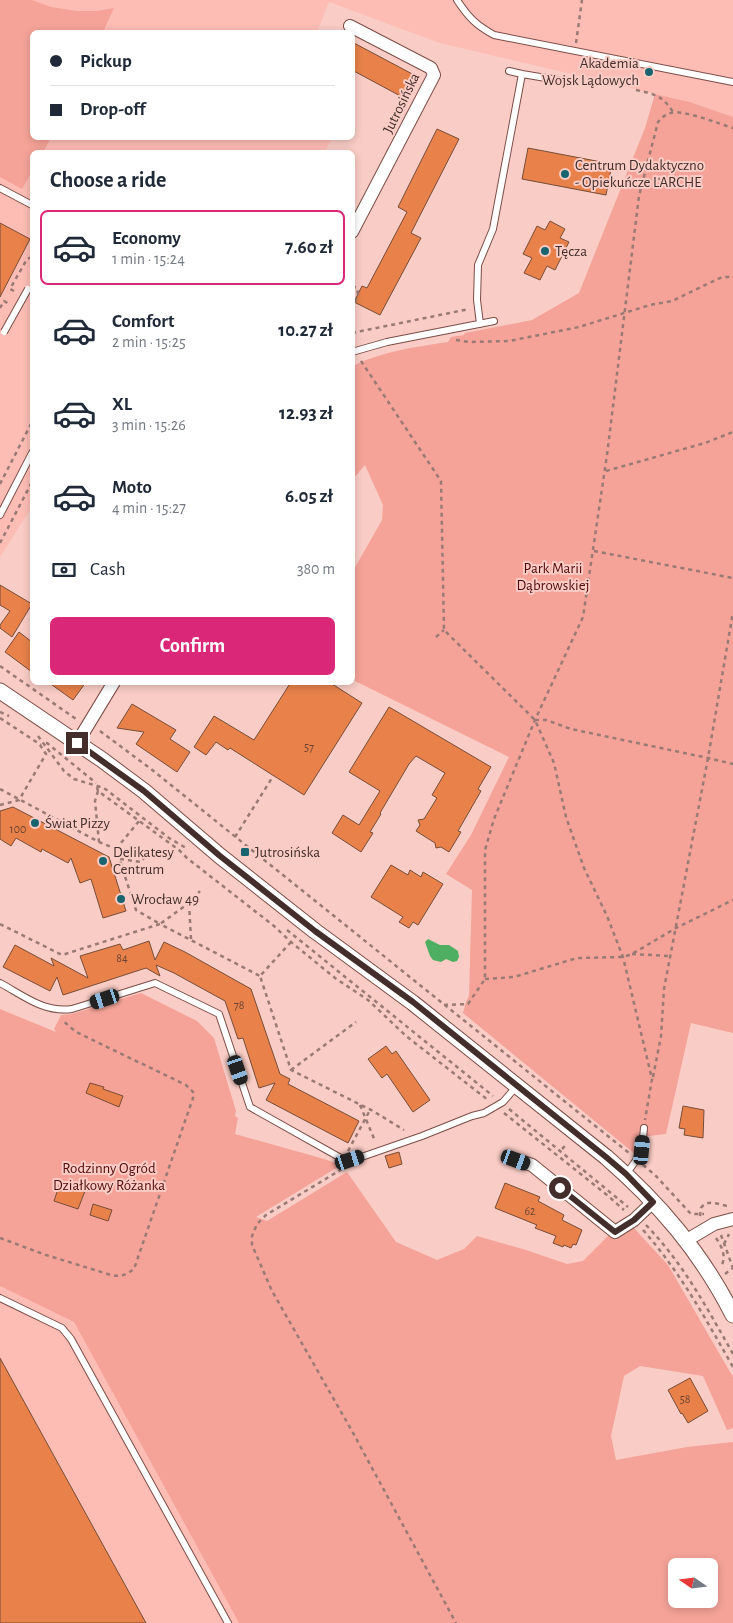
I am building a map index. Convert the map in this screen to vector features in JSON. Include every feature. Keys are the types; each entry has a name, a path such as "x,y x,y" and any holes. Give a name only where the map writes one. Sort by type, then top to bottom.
{"street":[{"name":"Jutrosińska","path":"350,26 431,68 434,75 355,226"},
{"path":"77,743 92,728 113,685"},
{"path":"0,691 144,791 220,856 315,931 413,1002 626,1174 687,1240 712,1276 733,1315"},
{"path":"516,1160 532,1165 615,1232 634,1220 653,1202"},
{"path":"687,1240 702,1218 733,1219"}],"lane":[{"path":"457,0 479,27 494,35 733,82"},
{"path":"509,71 558,80"},
{"path":"480,324 477,300 478,265 493,229 522,74"},
{"path":"0,188 30,205"},
{"path":"4,332 30,286"},
{"path":"355,351 387,342 494,321"},
{"path":"0,515 30,457"},
{"path":"0,983 44,1008 59,1010 72,1009 155,983 219,1014 250,1107 339,1157 350,1160 484,1113 503,1102 517,1086"},
{"path":"626,1174 642,1150 644,1128"},
{"path":"0,1298 62,1328 71,1339 228,1623"}],"path":[{"path":"575,51 582,0"},
{"path":"636,90 655,94 662,98 673,112"},
{"path":"444,1005 468,1004 486,979 485,850 494,818 535,720 583,617 605,471 639,196 658,122 663,116 673,112 684,113 733,128"},
{"path":"452,340 469,342 508,341 579,327 650,305 672,301 722,277 733,277"},
{"path":"355,287 357,288 358,294 355,302"},
{"path":"0,308 4,301 10,304"},
{"path":"355,332 478,307"},
{"path":"360,359 441,481 444,630 535,720 554,763 566,817 584,868 607,916 623,957 652,1079"},
{"path":"0,484 30,426"},
{"path":"605,471 706,443 733,432"},
{"path":"0,543 30,486"},
{"path":"594,550 733,578"},
{"path":"644,1128 660,1036 664,989 708,758 733,612"},
{"path":"436,636 444,630"},
{"path":"0,666 149,768 637,1160 691,1214 702,1218"},
{"path":"0,712 13,719"},
{"path":"0,718 43,744 47,743 96,783"},
{"path":"535,720 546,720 588,732 733,764"},
{"path":"36,734 53,758 74,779 104,788 175,842"},
{"path":"0,805 20,800 46,754 43,744"},
{"path":"235,837 272,778"},
{"path":"0,789 99,842 116,849 136,910 260,976 291,1070 359,1104 408,1133"},
{"path":"99,842 95,801 97,789 179,850 274,926 335,978 368,1000 392,1024 492,1104"},
{"path":"116,849 139,821"},
{"path":"120,859 141,862 149,851 152,854"},
{"path":"0,924 62,955 160,924 189,904 200,891"},
{"path":"486,979 514,976 577,958 623,957 733,900"},
{"path":"189,904 191,940"},
{"path":"282,925 497,1100"},
{"path":"260,976 291,942"},
{"path":"632,954 670,956"},
{"path":"0,1238 46,1255 111,1275 119,1277 129,1273 134,1269 193,1098 194,1093 186,1084 76,1032 60,1018 59,1010"},
{"path":"291,1070 356,1022"},
{"path":"433,1057 436,1053"},
{"path":"359,1104 377,1145"},
{"path":"507,1108 630,1208"},
{"path":"347,1152 370,1110"},
{"path":"501,1111 626,1212"},
{"path":"562,1150 566,1145"},
{"path":"557,1156 560,1153"},
{"path":"350,1160 344,1168 266,1215 257,1224 252,1236 252,1245 272,1291 352,1431 456,1623"},
{"path":"719,1268 722,1267 724,1262 722,1248 702,1218 702,1206 708,1202 733,1208"},
{"path":"642,1220 669,1250 694,1284 733,1354"},
{"path":"641,1228 672,1264 733,1366"},
{"path":"722,1248 726,1238 733,1230"},
{"path":"720,1233 733,1268 723,1275"},
{"path":"692,1295 696,1292"}],"shaded area":[{"path":"0,0 733,0 733,117 690,102 440,43 329,2 318,30 30,30 30,140 331,140 326,150 30,150 30,510 0,557"},
{"path":"428,939 440,945 449,945 458,951 459,957 457,961 453,962 446,959 441,962 433,960 425,942"},
{"path":"0,1286 74,1322 239,1623 0,1623"}],"green space":[{"path":"0,0 32,0 51,7 77,11 97,11 114,8 104,30 30,30 30,140 50,140 44,150 30,150 30,175 22,189 0,177"},
{"name":"Park Marii Dąbrowskiej","path":"655,94 690,102 733,117 733,1033 691,1023 666,1134 640,1137 635,1154 463,1013 469,996 472,890 446,874 471,835 509,757 355,681 355,567 382,520 383,505 365,465 355,477 355,365 387,353 448,342 451,337 464,335 465,333 532,320 579,293 645,128"},
{"name":"Rodzinny Ogród Działkowy Różanka","path":"141,993 197,1021 214,1038 236,1111 235,1116 238,1118 235,1134 341,1165 256,1217 267,1221 347,1172 396,1242 437,1260 464,1249 477,1236 567,1264 583,1261 609,1235 616,1240 633,1227 668,1265 733,1377 733,1428 727,1430 703,1376 640,1366 624,1376 611,1436 616,1460 687,1447 733,1442 733,1623 239,1623 74,1322 0,1286 0,1009 56,1032 54,1029 61,1015 72,1014"}],"building":[{"path":"355,44 418,77 406,99 355,72"},
{"path":"437,129 459,139 411,233 421,238 380,315 355,302 355,300 362,286 367,288 407,212 398,207"},
{"name":"Centrum Dydaktyczno - Opiekuńcze L'ARCHE","path":"528,148 612,164 606,195 522,179"},
{"name":"Tęcza","path":"550,221 565,229 560,238 569,242 555,270 547,266 540,280 524,273 532,258 523,254 537,226 545,230"},
{"path":"0,223 30,239 0,297"},
{"path":"0,585 30,603 30,607 12,637 0,628 0,625 10,611 0,605"},
{"path":"19,632 30,640 30,671 5,652"},
{"path":"52,685 84,685 73,700"},
{"path":"289,685 334,685 362,703 304,795 230,748 228,750 216,742 206,755 194,747 214,716 254,740"},
{"path":"132,704 176,730 170,739 190,752 177,772 136,744 144,732 117,728"},
{"path":"389,707 491,767 478,789 481,791 458,831 461,832 449,852 441,847 436,848 435,843 416,831 420,825 418,820 424,819 437,798 432,795 445,773 416,756 409,764 380,813 370,832 373,833 361,852 332,833 343,815 359,825 380,791 349,772"},
{"path":"13,807 109,857 126,911 103,918 91,879 80,883 71,858 68,863 42,849 41,852 16,838 11,846 0,839 0,811"},
{"path":"391,865 408,875 410,870 421,877 423,872 443,884 418,925 413,922 409,928 399,922 403,917 371,897"},
{"path":"149,941 155,960 164,942 251,989 280,1074 290,1079 288,1084 359,1121 348,1143 266,1100 275,1083 259,1088 243,1038 238,1039 225,1001 174,973 156,965 160,976 146,968 63,995 57,977 50,991 3,967 15,945 54,966 51,958 88,978 80,956 120,944 123,950"},
{"path":"386,1046 392,1054 396,1051 430,1100 413,1112 387,1074 382,1078 368,1059"},
{"path":"90,1083 123,1096 119,1107 86,1093"},
{"path":"683,1106 704,1110 703,1138 684,1135 685,1129 679,1128"},
{"path":"399,1152 402,1164 389,1168 385,1156"},
{"path":"60,1183 85,1191 78,1209 54,1201"},
{"path":"505,1183 540,1197 538,1201 564,1215 562,1220 582,1230 576,1245 573,1244 571,1248 553,1243 556,1236 535,1228 537,1225 495,1208"},
{"path":"93,1204 112,1210 108,1221 90,1215"},
{"path":"0,1358 146,1623 0,1623"},
{"path":"690,1378 708,1411 688,1423 668,1390"}],"place":[{"name":"Akademia Wojsk Lądowych","path":"649,72"},
{"name":"Centrum Dydaktyczno - Opiekuńcze L'ARCHE","path":"565,174"},
{"name":"Tęcza","path":"545,251"},
{"name":"Świat Pizzy","path":"35,823"},
{"name":"Jutrosińska","path":"245,852"},
{"name":"Delikatesy Centrum","path":"103,861"},
{"name":"Wrocław 49","path":"121,899"}],"route":[{"path":"77,743 144,791 220,856 315,931 413,1002 606,1157 626,1174 653,1202 634,1220 615,1232 560,1188"}]}
